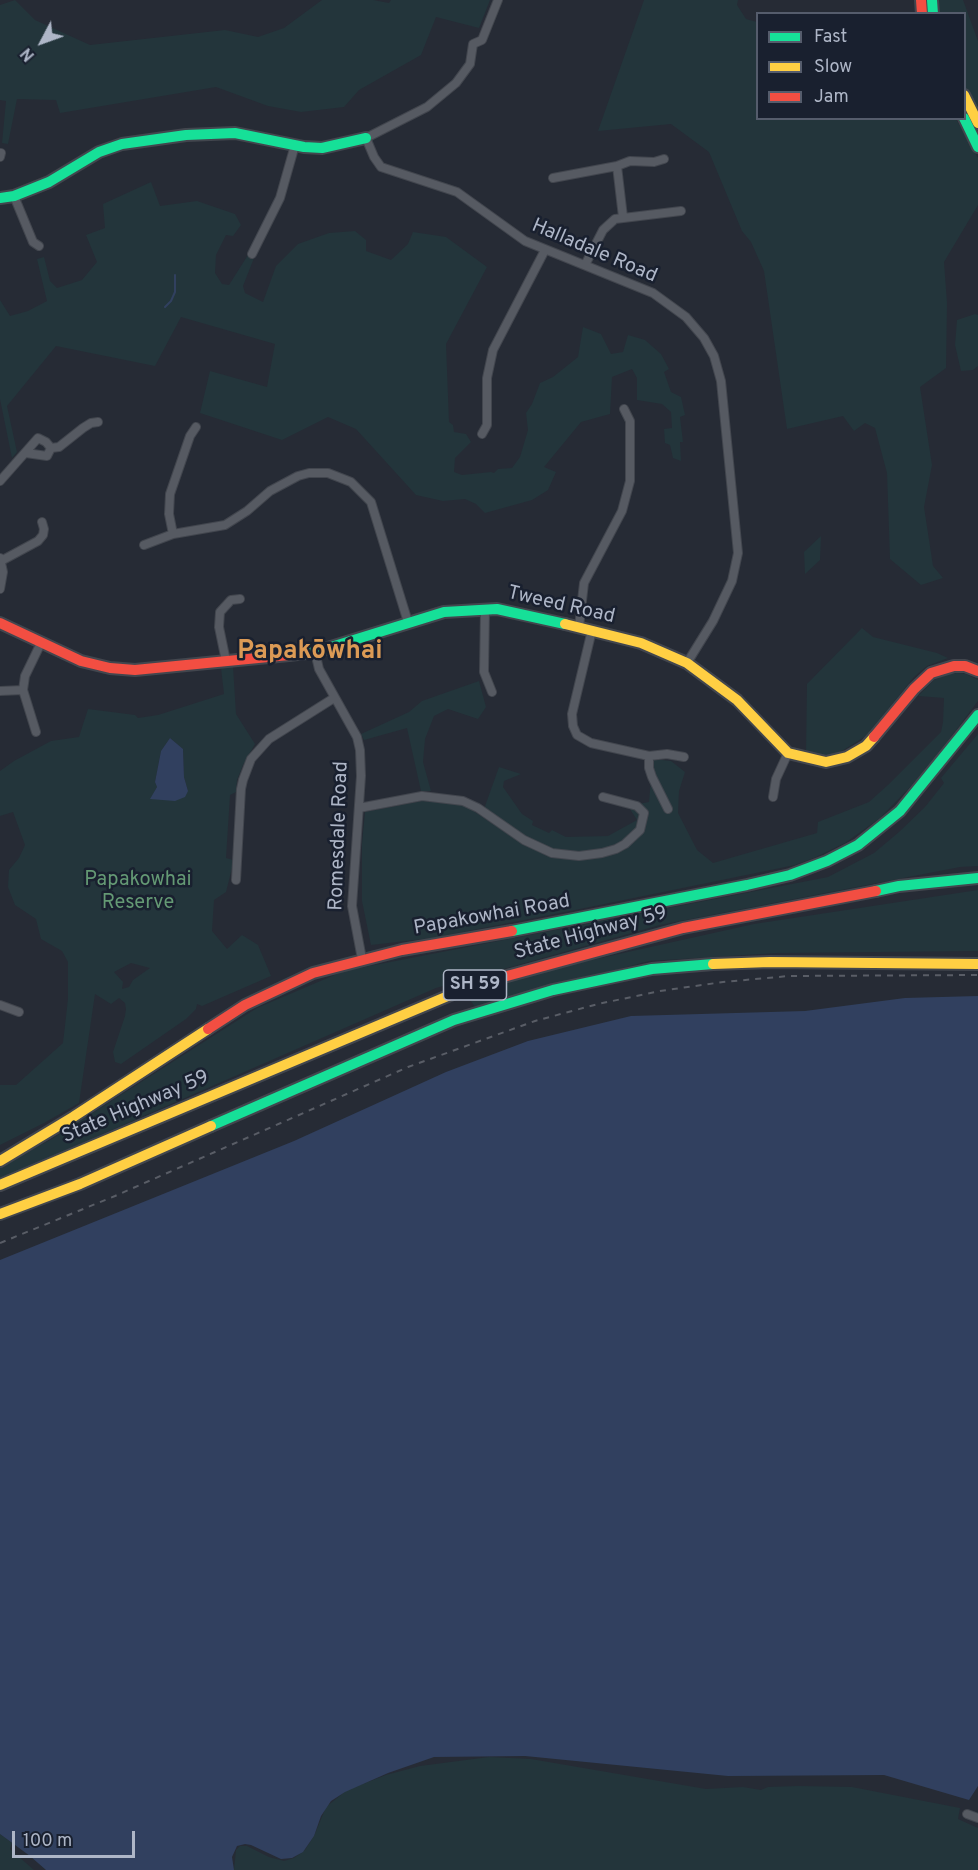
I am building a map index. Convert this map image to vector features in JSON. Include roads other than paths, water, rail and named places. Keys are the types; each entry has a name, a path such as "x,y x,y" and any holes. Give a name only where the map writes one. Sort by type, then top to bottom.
{"street":[{"path":"0,198 14,196 49,182 107,148 122,144 186,135 235,134 296,145 332,147 366,138 427,107 456,83 470,64 473,44 482,40 498,0"},
{"path":"966,99 978,123"},
{"path":"965,120 978,147"},
{"name":"Halladale Road","path":"366,138 381,167 457,192 517,237 646,290 686,317 704,338 714,356 722,381 738,553 732,581 713,621 687,663"},
{"path":"252,254 280,198 296,145"},
{"path":"553,178 617,166 630,161 654,162 664,159"},
{"path":"617,166 623,217"},
{"path":"14,196 33,242 39,246"},
{"path":"585,264 603,230 615,219 681,211"},
{"path":"482,434 487,425 487,378 493,350 545,249"},
{"path":"579,627 584,583 622,511 630,481 630,421 624,409"},
{"path":"51,448 59,447 83,428 98,422"},
{"path":"173,534 169,514 170,495 190,436 196,427"},
{"path":"0,481 38,438 51,448"},
{"path":"26,453 47,456 51,448"},
{"path":"144,545 173,534 225,525 247,511 270,491 298,476 319,473 336,476 351,482 371,502 408,622"},
{"path":"0,589 1,560 38,541 43,535 42,522"},
{"path":"226,661 219,627 220,612 231,600 240,599"},
{"path":"485,609 484,672 492,692"},
{"name":"Tweed Road","path":"0,623 81,661 110,668 135,670 315,652 444,612 497,609 641,643 687,663 737,700 788,753"},
{"path":"592,630 572,714 573,726 577,735 591,743 649,756 667,754 684,757"},
{"path":"36,732 23,690 25,676 41,643"},
{"name":"Romesdale Road","path":"315,652 319,669 357,737 360,750 359,808 352,906 362,959"},
{"path":"773,797 776,779 788,753 826,762 854,754 866,746 931,673 954,666 965,666 978,672"},
{"path":"0,691 23,690"},
{"path":"236,880 241,789 251,759 269,739 334,698"},
{"name":"Papakowhai Road","path":"0,1161 73,1117 245,1005 313,973 402,950 537,927 747,885 813,867 858,845 893,817 918,791 978,715"},
{"path":"649,756 652,777 668,809"},
{"path":"359,808 422,796 463,801 478,808 524,840 552,853 579,856 616,849 640,830 644,813 638,806 603,796"},
{"name":"State Highway 59","path":"0,1185 465,988 683,928 899,886 978,878"},
{"name":"SH 59","path":"0,1215 80,1184 454,1020 553,990 652,969 715,964 770,962 978,964"},
{"path":"0,1005 20,1012"},
{"path":"967,1814 978,1818"}],"water":[{"path":"170,738 183,749 184,777 188,791 185,797 175,801 150,799 157,787 155,782 161,751"},
{"path":"978,996 978,1786 969,1800 884,1775 728,1776 525,1756 434,1757 388,1773 345,1792 331,1801 321,1816 314,1836 303,1852 292,1858 281,1859 251,1845 237,1846 232,1857 234,1870 46,1870 0,1834 0,1260 294,1141 446,1072 528,1041 631,1016 805,1011 905,998"}],"waterway":[{"path":"165,307 175,292 175,275"}],"railway":[{"path":"0,1243 115,1196 408,1067 535,1021 598,1004 660,991 723,982 789,976 978,975"}],"district":[{"name":"Papakōwhai","path":"310,653"}],"park label":[{"name":"Papakowhai Reserve","path":"138,892"}]}
